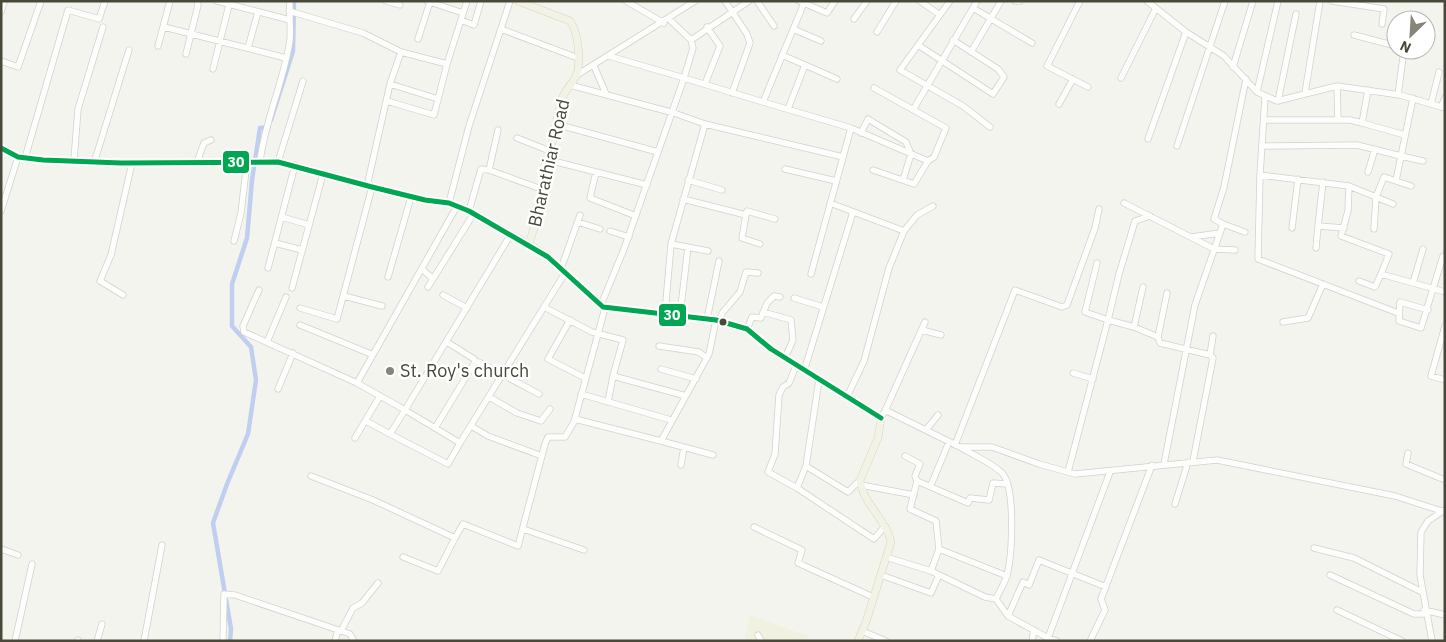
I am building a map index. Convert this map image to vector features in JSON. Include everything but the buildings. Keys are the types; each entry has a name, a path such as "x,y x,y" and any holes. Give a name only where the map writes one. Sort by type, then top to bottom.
{"main road":[{"path":"518,1 570,21 576,36 577,75"},
{"name":"Bharathiar Road","path":"577,75 563,97 550,152 544,190 529,244 548,257 603,306"},
{"path":"603,306 718,320 747,329 796,366 881,418 878,438 860,483 866,497 884,526 890,542 881,575 858,641"}],"street":[{"path":"1,61 18,67 41,1"},
{"path":"1,211 22,158 68,10 99,19 105,1"},
{"path":"158,46 170,1"},
{"path":"186,54 192,33 197,1"},
{"path":"217,1 290,20"},
{"path":"259,161 266,125 286,58 290,1"},
{"path":"386,1 400,6"},
{"path":"387,101 434,115 447,64 467,1"},
{"path":"461,20 474,25 481,1"},
{"path":"449,203 469,126 510,1"},
{"path":"404,557 438,571 463,524 518,546 546,440 555,436 565,437 575,419 603,306 674,112 693,48 691,40 666,21 626,1"},
{"path":"577,75 666,21 695,1"},
{"path":"725,1 747,34 750,44 732,93"},
{"path":"691,40 749,1"},
{"path":"757,1 774,26"},
{"path":"763,102 802,2 827,13 835,1"},
{"path":"854,19 867,1"},
{"path":"877,32 896,1"},
{"path":"950,1 900,70 963,106 990,127"},
{"path":"913,110 977,1"},
{"path":"971,52 1001,1"},
{"path":"1015,1 1020,1"},
{"path":"1080,1 1047,66 1088,87"},
{"path":"1148,1 1186,32 1211,46 1257,92 1265,97 1278,101 1337,86 1398,95 1443,107 1445,98"},
{"path":"1177,146 1225,1"},
{"path":"1233,66 1253,1"},
{"path":"1257,92 1278,1"},
{"path":"1305,93 1320,1"},
{"path":"1332,1 1384,9 1382,24"},
{"path":"1,2 4,3 1,12"},
{"path":"418,39 428,2 463,13"},
{"path":"919,2 940,15"},
{"path":"213,69 229,5"},
{"path":"973,8 1032,43"},
{"path":"1121,78 1156,8"},
{"path":"289,11 363,33 401,52 447,64"},
{"path":"248,48 258,12"},
{"path":"1278,101 1296,14"},
{"path":"74,160 78,109 103,27"},
{"path":"164,27 286,58"},
{"path":"705,84 720,46 708,27"},
{"path":"501,29 578,58"},
{"path":"793,29 820,41"},
{"path":"1148,139 1186,32"},
{"path":"1354,35 1386,43"},
{"path":"918,45 994,94 1004,77 998,69 953,40"},
{"path":"94,163 130,50"},
{"path":"300,308 335,320 344,296 390,84 401,52"},
{"path":"782,54 838,79"},
{"path":"609,56 851,128 928,161"},
{"path":"1398,95 1403,60"},
{"path":"788,109 805,65"},
{"path":"594,66 606,94"},
{"path":"1431,104 1439,72"},
{"path":"1059,104 1073,79"},
{"path":"1245,232 1214,219 1224,187 1246,79"},
{"path":"278,162 303,81"},
{"path":"390,84 438,99"},
{"path":"570,85 674,112 705,124 843,157"},
{"path":"1337,86 1338,120"},
{"path":"872,170 914,184 928,161 934,157 946,128 874,88"},
{"path":"1362,123 1368,90"},
{"path":"1265,97 1260,175 1258,259 1398,313"},
{"path":"1396,180 1413,98"},
{"path":"861,133 868,119 906,142 911,154 903,180"},
{"path":"1264,120 1338,120 1362,123 1405,135"},
{"path":"556,124 658,152"},
{"path":"664,313 671,244 705,124"},
{"path":"811,274 851,128"},
{"path":"490,170 498,130"},
{"path":"517,138 550,152"},
{"path":"197,162 204,143 211,140"},
{"path":"1262,146 1357,144 1423,161"},
{"name":"Bharathiar Road","path":"1,148 22,158 74,160 94,163 259,161 295,165 369,187 411,197 449,203 471,212 529,244"},
{"path":"1368,172 1374,149"},
{"path":"549,160 646,185"},
{"path":"234,241 241,213 247,162"},
{"path":"123,295 101,283 100,279 111,255 132,163"},
{"path":"268,268 295,165"},
{"path":"428,287 471,212 481,169 490,170 544,190"},
{"path":"785,169 836,181"},
{"path":"596,172 590,198 636,216"},
{"path":"292,288 323,174"},
{"path":"1260,175 1349,186 1393,204"},
{"path":"1374,229 1376,197 1384,177 1411,186"},
{"path":"1292,228 1298,179"},
{"path":"688,180 722,190"},
{"path":"1316,248 1323,182"},
{"path":"1349,186 1348,211 1341,236 1389,254 1375,287 1359,281"},
{"path":"388,277 411,197"},
{"path":"683,199 746,215 747,212 775,219"},
{"path":"830,203 904,231"},
{"path":"1124,203 1214,249 1235,250"},
{"path":"357,383 371,354 457,206"},
{"path":"847,397 864,361 889,268 904,231 917,215 933,206"},
{"path":"931,485 955,444 1015,290 1062,307 1067,305 1100,209"},
{"path":"804,370 853,212"},
{"path":"366,421 444,464 448,464 544,307 563,271 580,215"},
{"path":"746,215 742,238 760,244"},
{"path":"1068,472 1119,274 1135,221 1150,216"},
{"path":"282,217 309,224"},
{"path":"578,222 600,229"},
{"path":"1164,464 1195,304 1223,224"},
{"path":"1318,226 1344,228"},
{"path":"610,231 629,237"},
{"path":"1191,237 1220,233"},
{"path":"390,434 511,234"},
{"path":"275,243 302,250"},
{"path":"671,244 708,251"},
{"path":"680,315 688,247"},
{"path":"1413,283 1423,249"},
{"path":"1428,310 1400,302 1399,321 1421,328 1428,310 1434,289 1443,267 1443,256"},
{"path":"707,319 718,261"},
{"path":"1097,263 1085,312 1134,326 1158,337"},
{"path":"422,268 433,279"},
{"path":"661,441 707,358 718,320 740,292 746,272 758,274"},
{"path":"1381,274 1445,292"},
{"path":"1283,322 1308,318 1323,284"},
{"path":"1134,326 1143,287"},
{"path":"258,290 242,329 244,332 357,383 460,443"},
{"path":"1167,293 1158,337 1162,345 1210,355"},
{"path":"443,295 467,308"},
{"path":"344,296 382,306"},
{"path":"267,342 286,297"},
{"path":"747,329 751,318 761,319 772,297 780,297"},
{"path":"794,298 824,307"},
{"path":"544,307 592,332 623,340 608,402"},
{"path":"763,312 791,320 793,340 785,358"},
{"path":"570,320 548,359 586,378"},
{"path":"881,418 925,322"},
{"path":"300,325 371,354"},
{"path":"1445,326 1431,376 1445,380"},
{"path":"922,330 941,335"},
{"path":"1175,504 1191,462 1210,376 1212,358 1210,355 1213,336"},
{"path":"447,342 476,362 539,394"},
{"path":"659,346 699,352 707,358"},
{"path":"278,389 293,353"},
{"path":"435,428 476,362"},
{"path":"796,366 789,383 783,387 779,395 775,454 768,472 798,488 874,539 884,526"},
{"path":"661,369 696,379"},
{"path":"1072,373 1093,379"},
{"path":"613,376 686,396"},
{"path":"798,488 806,466 819,380"},
{"path":"581,394 671,420"},
{"path":"355,438 380,396"},
{"path":"489,397 517,413 541,420 550,409"},
{"path":"885,411 955,444 1003,474 1011,503 1012,529 1008,576 996,599"},
{"path":"926,430 938,415"},
{"path":"575,419 713,455"},
{"path":"471,426 488,436 542,456"},
{"path":"955,444 992,447 1068,472 1110,472 1152,465 1218,460 1395,496 1443,511"},
{"path":"681,465 684,447"},
{"path":"1408,453 1406,464 1445,480"},
{"path":"905,456 920,464 916,476 918,481 910,510 936,521 939,549 931,571"},
{"path":"1090,641 1105,610 1101,599 1152,465"},
{"path":"806,466 848,492 860,483 914,495"},
{"path":"1048,638 1110,472"},
{"path":"311,476 373,500 455,538"},
{"path":"918,481 931,485 968,503 970,498 989,500 993,483 1007,484"},
{"path":"1432,641 1425,612 1420,575 1422,532 1428,521 1443,511"},
{"path":"754,527 802,550 798,562 873,597"},
{"path":"523,529 584,550"},
{"path":"144,641 162,545"},
{"path":"1314,548 1354,558 1422,592"},
{"path":"1,549 18,555"},
{"path":"939,549 1008,576"},
{"path":"886,557 931,571 985,598 996,599 1008,616 1057,641"},
{"path":"1008,616 1023,582 1029,584 1039,560 1106,587"},
{"path":"15,641 32,564"},
{"path":"881,575 931,593 939,575"},
{"path":"1330,575 1414,614 1425,612 1445,615"},
{"path":"335,641 353,608 362,603 378,583"},
{"path":"223,641 224,594 235,595 350,634 354,641"},
{"path":"1338,610 1402,641"},
{"path":"97,641 102,624"},
{"path":"1032,641 1034,630"},
{"path":"862,631 886,641"}],"shaded area":[{"path":"750,615 808,636 809,641 744,641"}],"waterway":[{"path":"271,120 293,51 294,1"},
{"path":"230,641 231,629 213,523 248,434 256,380 251,347 232,326 232,284 247,238 252,180 260,128 269,127"}],"transit line":[{"name":"30","path":"1,148 18,157 43,160 121,163 278,162 425,200 449,203 469,211 548,257 603,307 716,320 747,329 771,349 881,418"}],"place":[{"name":"St. Roy's church","path":"390,371"}]}
